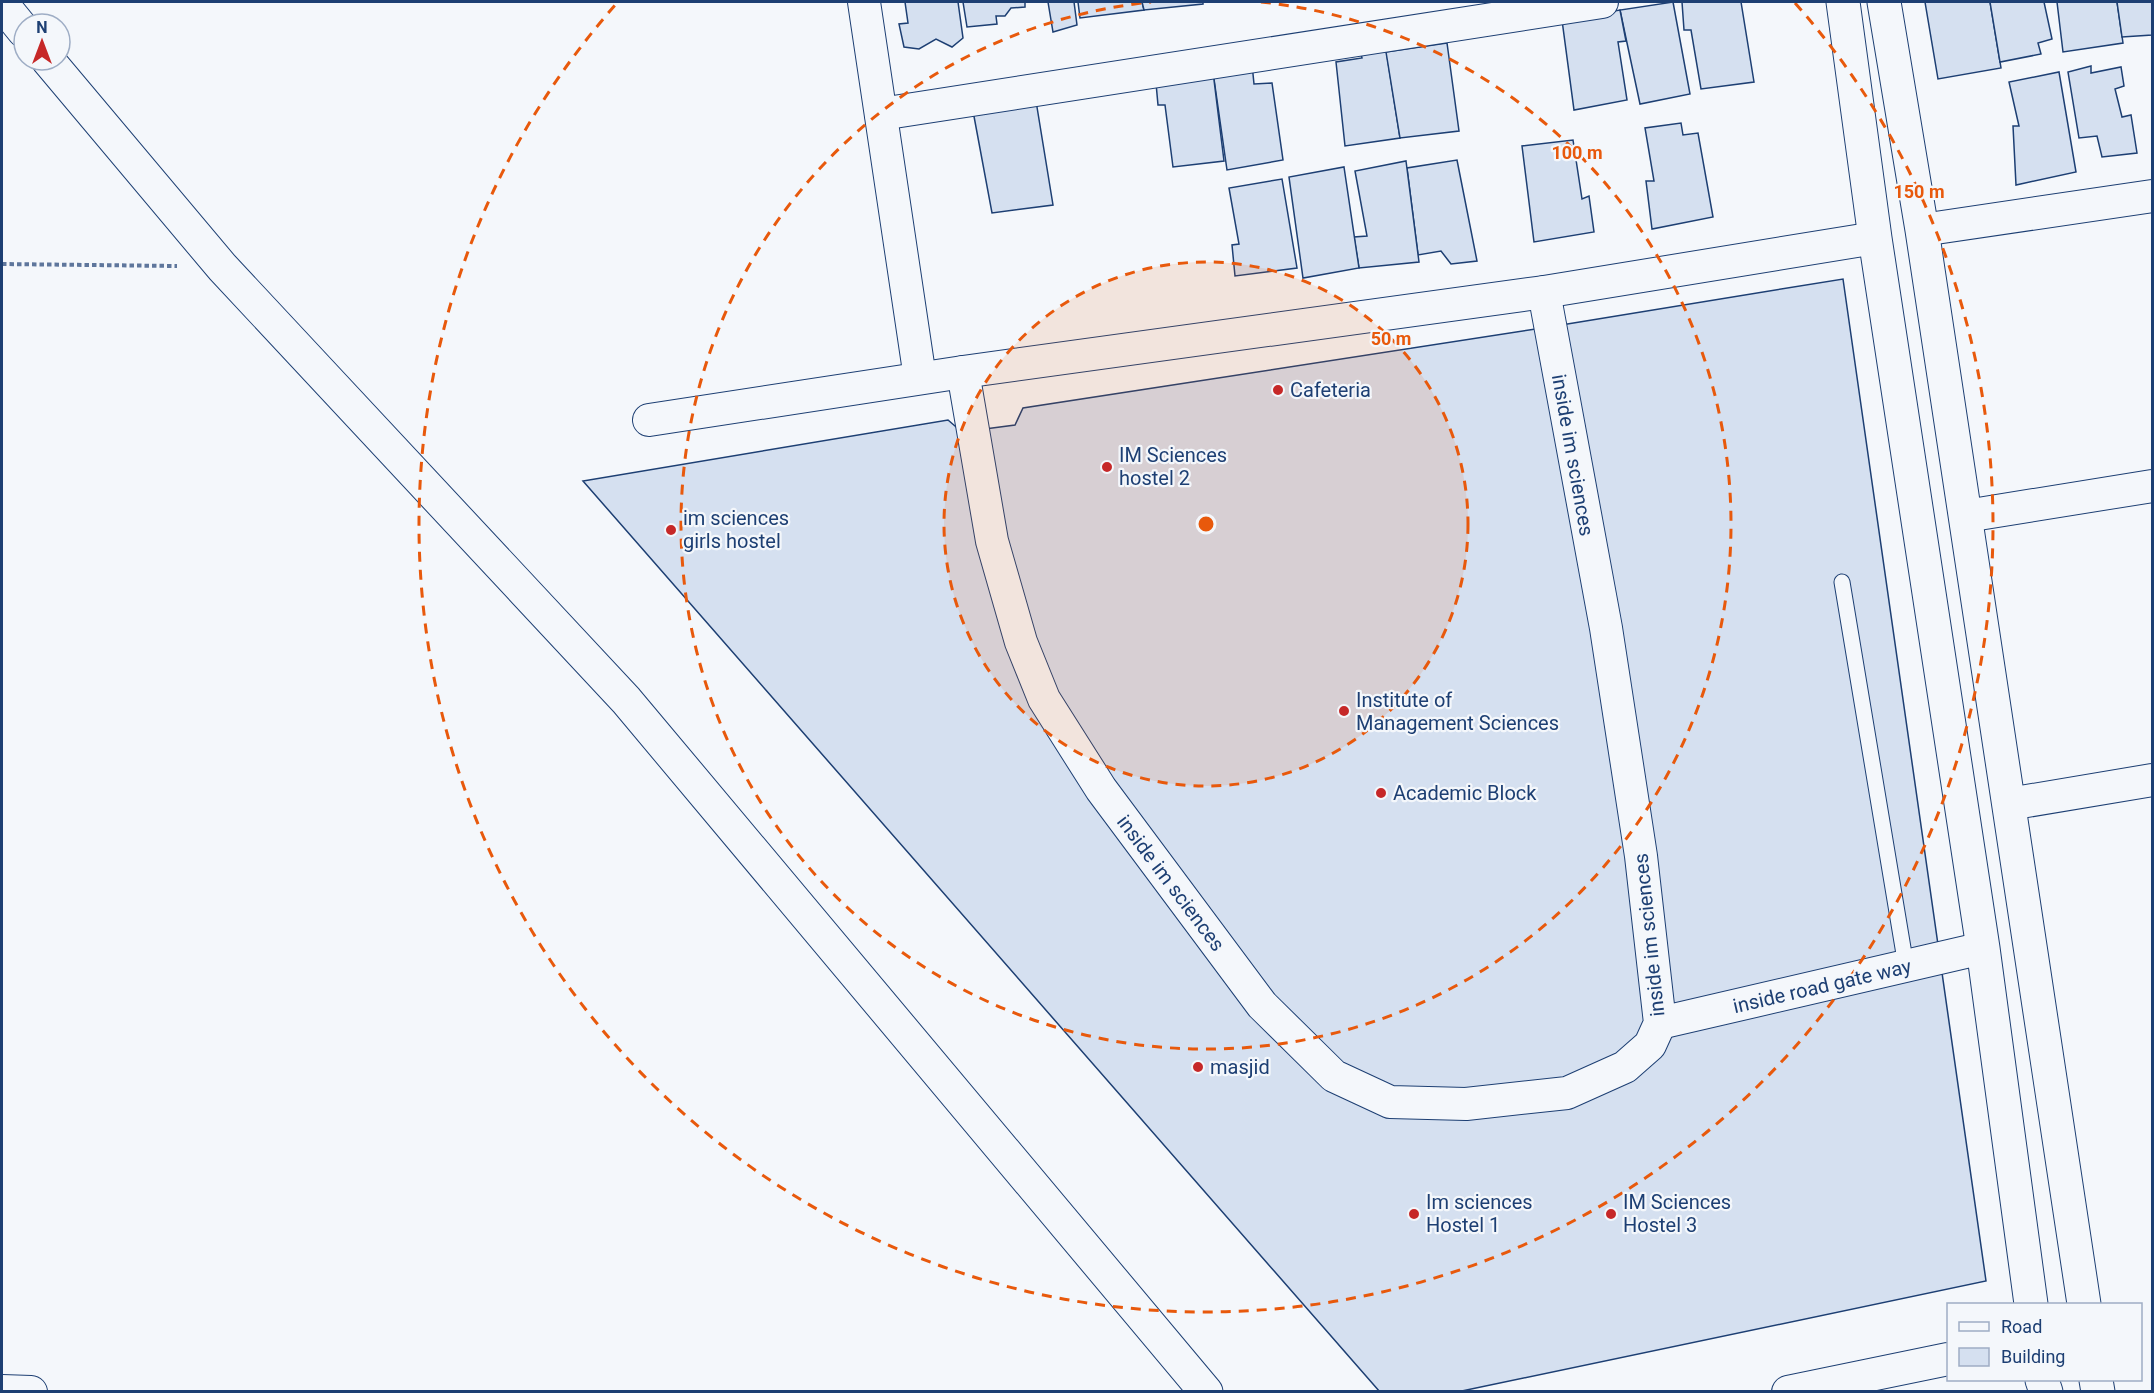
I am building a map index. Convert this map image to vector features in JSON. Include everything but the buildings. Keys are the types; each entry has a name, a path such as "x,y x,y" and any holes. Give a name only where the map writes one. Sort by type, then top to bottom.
{"street":[{"path":"864,2 920,378"},
{"path":"880,114 1602,2"},
{"path":"1844,2 1875,238 1983,948 2031,1303"},
{"path":"1884,2 1966,516 2084,1303"},
{"path":"2,4 12,16"},
{"path":"58,72 222,267 626,700 1206,1392"},
{"path":"1922,230 2152,196"},
{"path":"649,420 920,378 1544,292 1875,238"},
{"name":"inside im sciences","path":"963,372 992,541 1021,642 1044,699 1101,789 1262,1005 1334,1076 1390,1102 1466,1104 1567,1093 1625,1067 1650,1046 1660,1023 1641,856 1606,628 1544,292"},
{"path":"1892,344 1938,335"},
{"path":"1966,516 2152,486"},
{"path":"2009,804 2152,780"},
{"path":"1983,948 2029,940"},
{"name":"inside road gate way","path":"1660,1023 1983,948"},
{"path":"1788,1392 1947,1359"},
{"path":"2,1391 31,1392"}],"lane":[{"path":"1842,582 1906,966"}],"path":[{"path":"2,264 222,267"}],"place":[{"name":"Cafeteria","path":"1278,390"},
{"name":"IM Sciences hostel 2","path":"1107,467"},
{"name":"im sciences girls hostel","path":"671,530"},
{"name":"Institute of Management Sciences","path":"1344,711"},
{"name":"Academic Block","path":"1381,793"},
{"name":"masjid","path":"1198,1067"},
{"name":"Im sciences Hostel 1","path":"1414,1214"},
{"name":"IM Sciences Hostel 3","path":"1611,1214"}]}
